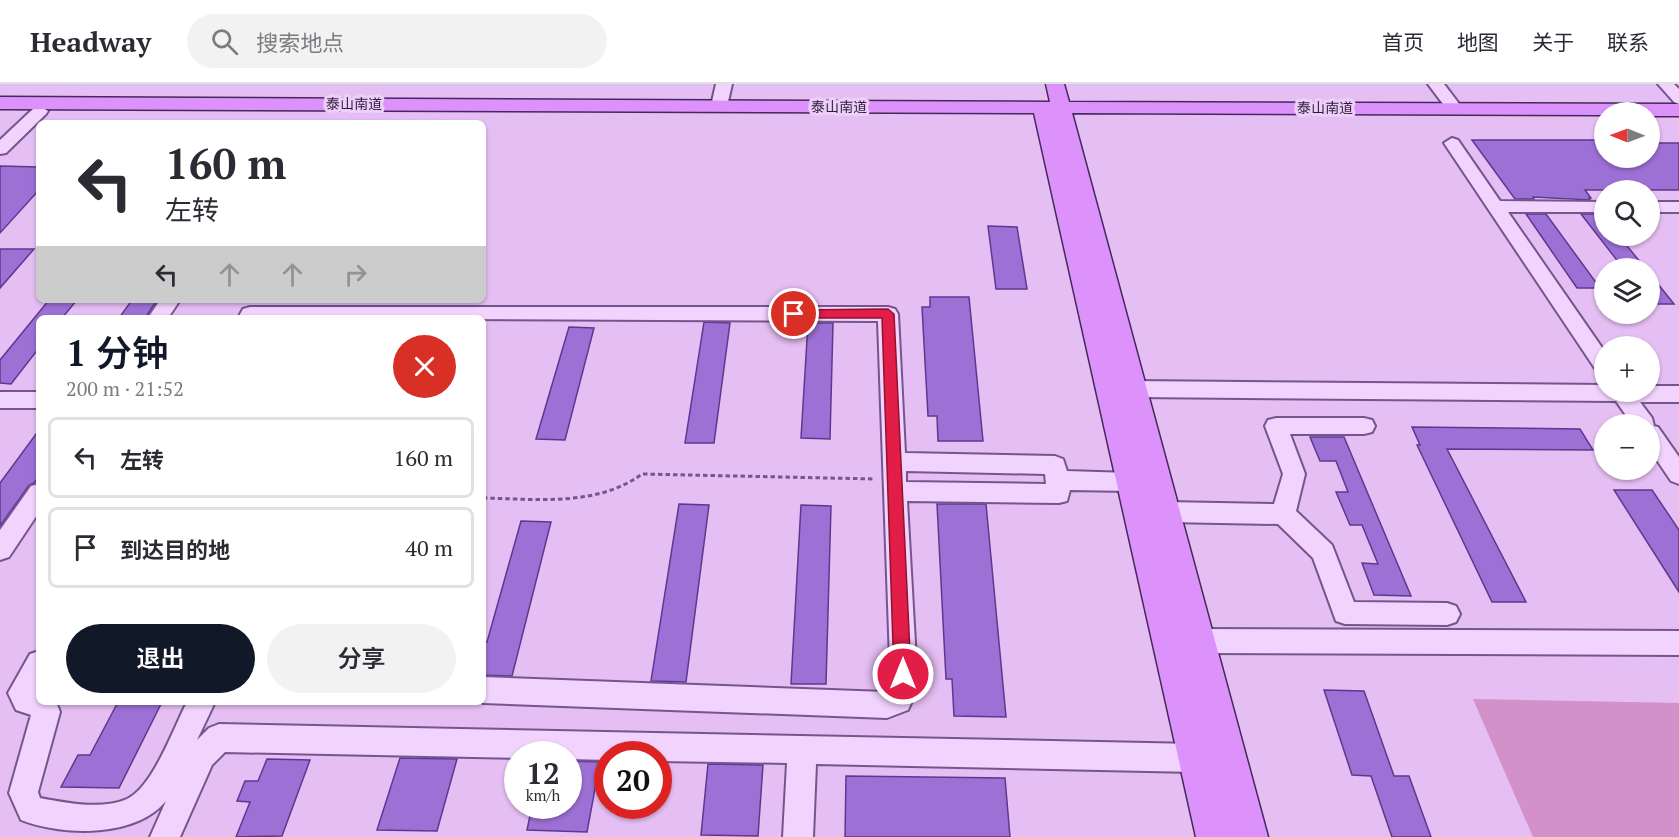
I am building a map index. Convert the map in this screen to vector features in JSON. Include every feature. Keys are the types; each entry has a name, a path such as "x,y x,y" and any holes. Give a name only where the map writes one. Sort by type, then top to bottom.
{"main road":[{"name":"泰山南道","path":"0,103 719,106 1051,102 1594,118"},
{"name":"泰山南道","path":"0,111 1051,102 1455,109 1679,110"},
{"path":"1051,102 1134,388 1250,837"},
{"path":"1051,102 1130,482 1214,837"},
{"path":"1660,118 1679,118"}],"street":[{"path":"719,106 724,84"},
{"path":"1436,84 1455,109"},
{"path":"1666,84 1679,99"},
{"path":"0,149 40,111"},
{"path":"1452,143 1594,352"},
{"path":"1494,206 1594,207"},
{"path":"1660,207 1679,207"},
{"path":"250,315 888,314 903,661 898,701 887,705 486,690"},
{"path":"1134,388 1594,392"},
{"path":"1660,393 1679,394"},
{"path":"0,400 36,400"},
{"path":"1283,514 1294,474 1276,426 1364,426"},
{"path":"1660,447 1679,475"},
{"path":"895,478 1059,494 1057,480 1130,482"},
{"path":"0,550 36,497"},
{"path":"1166,512 1283,514 1323,552 1345,613 1447,614"},
{"path":"1199,641 1679,643"},
{"path":"36,668 21,693 26,701 36,703"},
{"path":"40,705 46,712 23,793 31,810 56,816 122,817 143,806 158,787 199,705"},
{"path":"165,837 202,755 219,738 1195,758"},
{"path":"798,837 802,750"}],"path":[{"path":"486,498 582,497 602,494 620,489 642,474 895,478"}],"shaded area":[{"path":"1473,699 1679,703 1679,837 1533,837"}],"building":[{"path":"1472,140 1594,140 1594,168 1660,168 1660,143 1679,143 1679,190 1660,190 1660,180 1594,180 1594,190 1585,190 1590,200 1533,197 1534,199 1515,199"},
{"path":"0,166 36,167 36,193 0,233"},
{"path":"1526,214 1546,214 1594,280 1594,288 1577,288"},
{"path":"1581,214 1594,214 1594,231"},
{"path":"988,226 1017,227 1027,289 996,289"},
{"path":"1606,246 1627,246 1637,258 1615,258"},
{"path":"0,249 34,249 0,288"},
{"path":"1660,286 1674,304 1660,304"},
{"path":"930,297 969,297 983,441 938,441 937,416 928,416 922,307 930,307"},
{"path":"47,303 74,303 64,315 37,315"},
{"path":"130,303 155,303 147,315 121,315"},
{"path":"36,316 36,352 11,384 0,383 0,360"},
{"path":"704,322 730,323 714,443 685,443"},
{"path":"808,323 833,323 830,439 801,438"},
{"path":"569,327 594,328 565,440 536,439"},
{"path":"1412,427 1580,429 1593,450 1447,449 1526,602 1492,602 1417,445 1420,445"},
{"path":"36,434 36,480 29,485 0,526 0,483"},
{"path":"1310,437 1344,437 1411,596 1374,595 1362,563 1378,564 1362,525 1350,525 1336,492 1348,492 1336,461 1320,461"},
{"path":"1614,490 1652,490 1679,530 1679,592"},
{"path":"679,504 709,505 686,682 651,681"},
{"path":"937,504 986,504 1006,717 954,716 952,679 946,679"},
{"path":"801,505 831,506 826,684 791,684"},
{"path":"521,521 551,522 512,676 486,675 487,642"},
{"path":"1324,690 1364,691 1394,776 1409,776 1431,837 1392,837 1371,776 1352,775"},
{"path":"116,705 160,705 119,788 61,787 78,755 90,755"},
{"path":"400,758 457,759 437,831 377,830"},
{"path":"267,759 310,760 282,836 236,837 250,802 237,801 245,781 258,781"},
{"path":"582,761 594,762 594,794 587,832 527,830 529,819 582,819"},
{"path":"708,764 763,765 758,836 701,835"},
{"path":"846,776 1005,778 1010,837 845,837"}],"route":[{"path":"794,314 888,314 903,674"}]}
